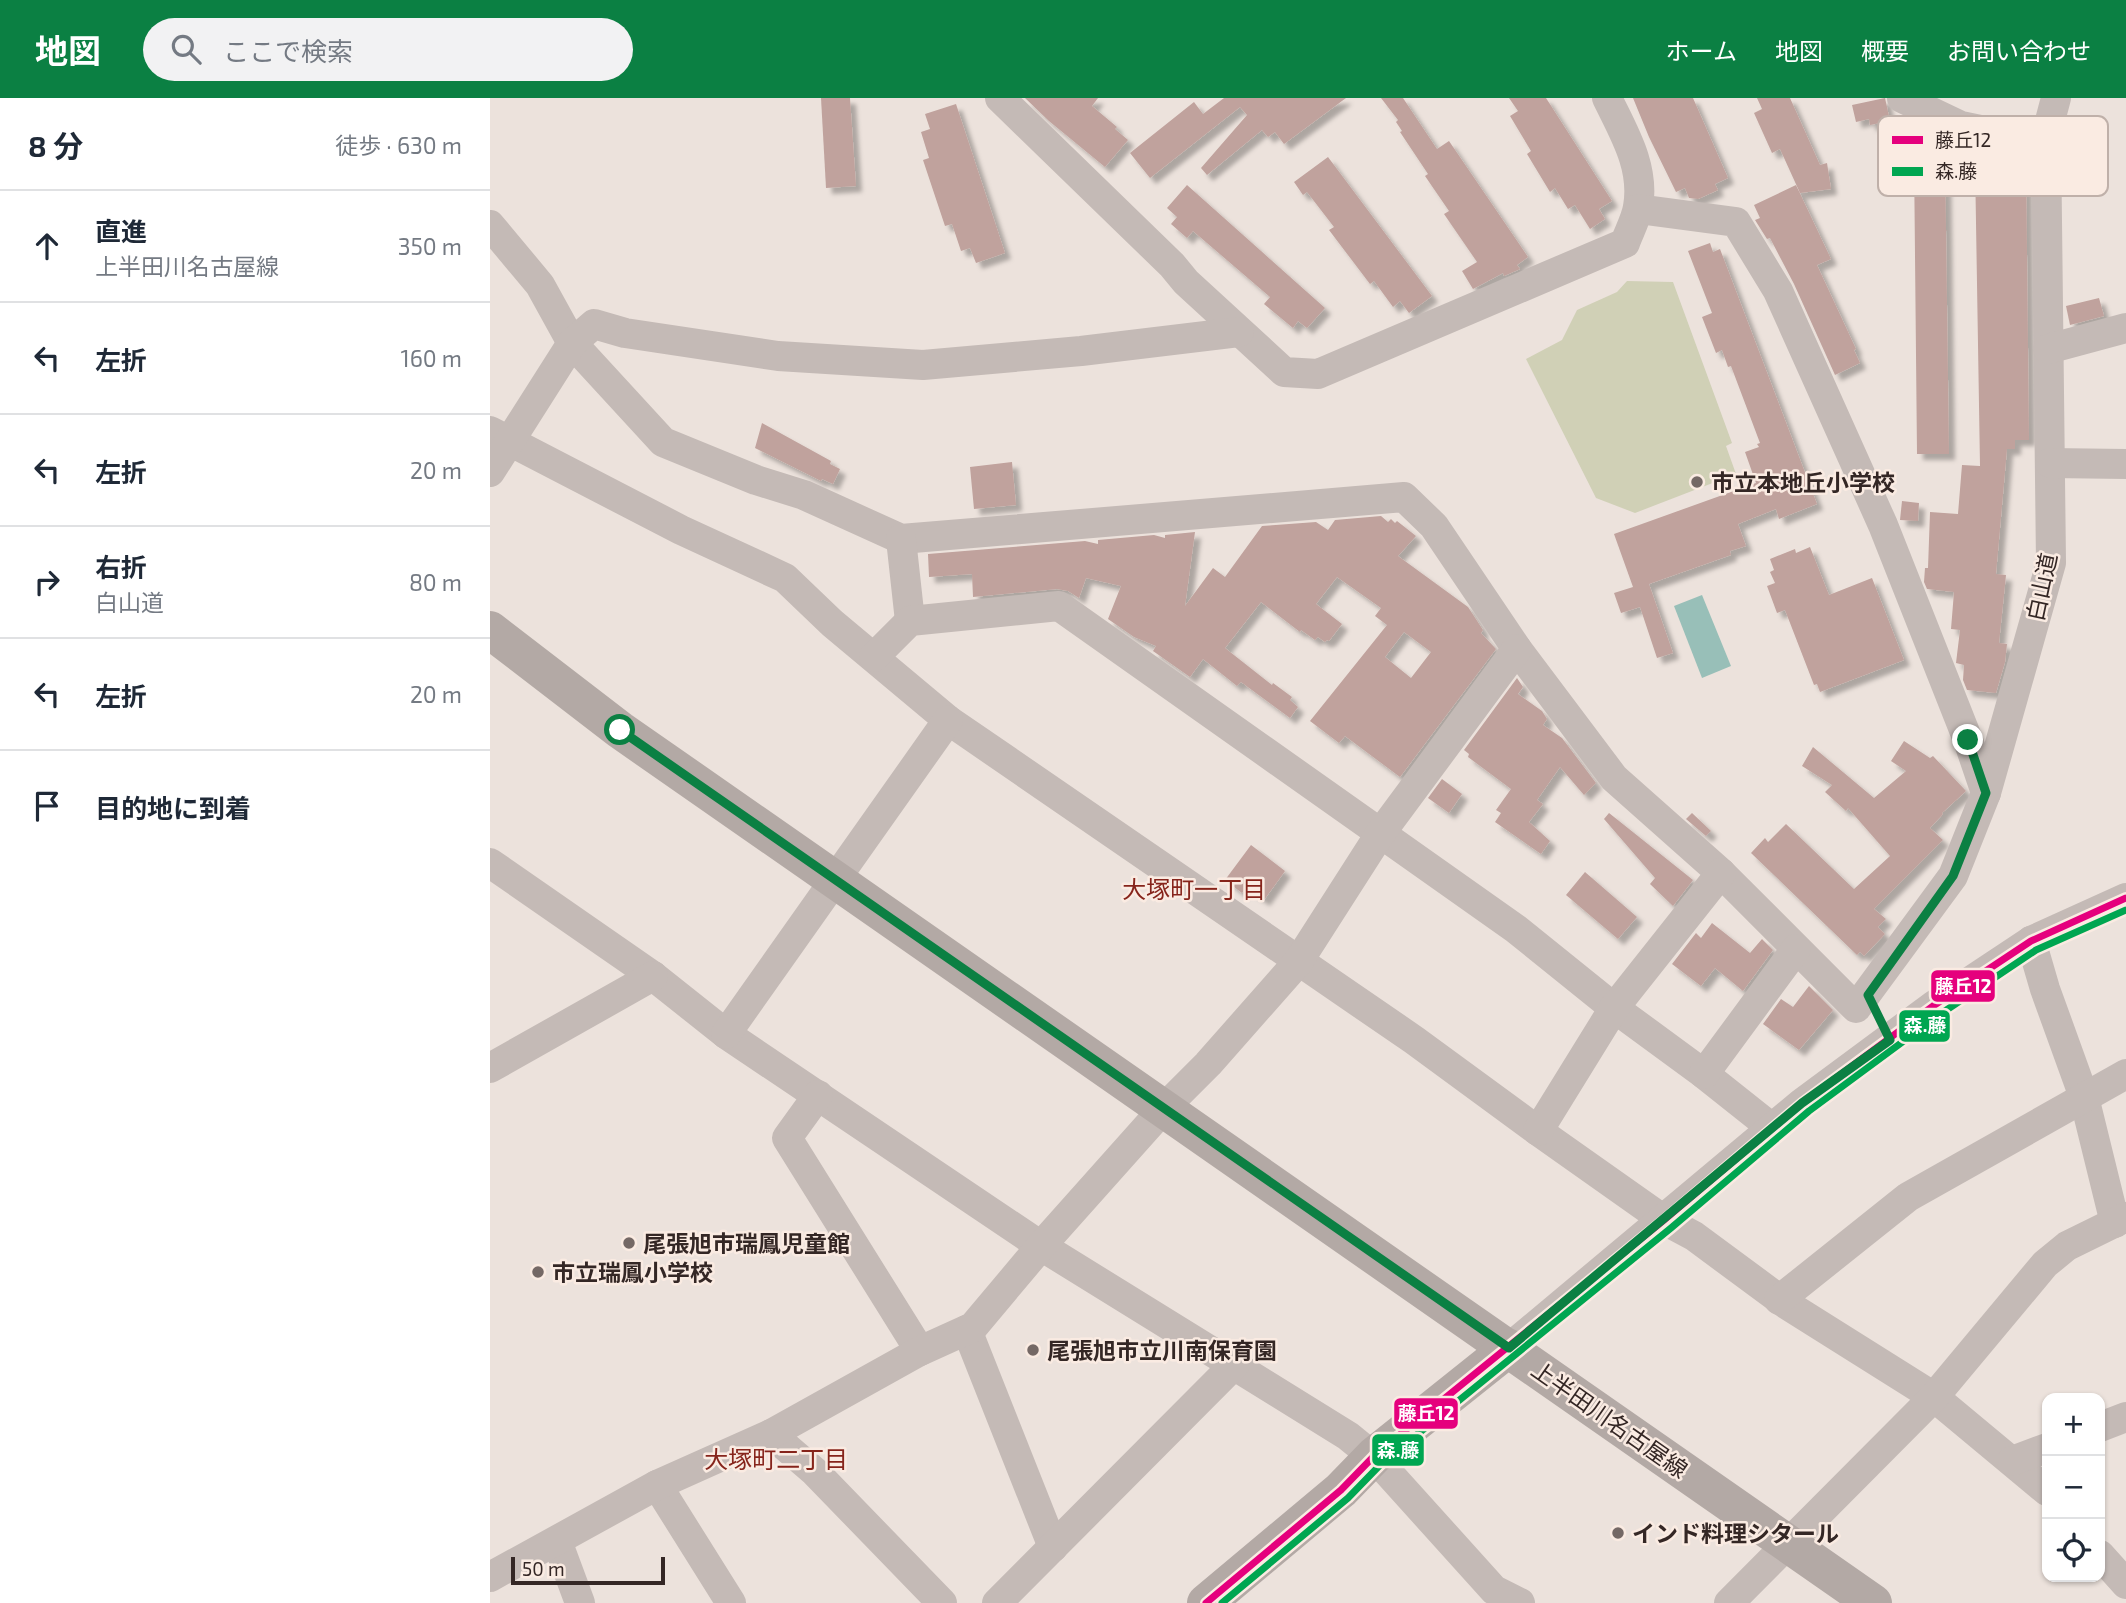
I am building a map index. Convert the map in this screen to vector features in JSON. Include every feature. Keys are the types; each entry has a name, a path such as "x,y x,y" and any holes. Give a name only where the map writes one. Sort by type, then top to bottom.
{"main road":[{"name":"上半田川名古屋線","path":"490,631 830,887"},
{"name":"上半田川名古屋線","path":"490,659 830,887 1781,1549 1872,1603"},
{"path":"1206,1603 1341,1490 1375,1455 1502,1354"},
{"name":"上半田川名古屋線","path":"1781,1549 1844,1603"}],"street":[{"path":"1000,98 1283,372 1318,374 1625,243 1638,209 1640,177 1632,151 1607,98"},
{"path":"1902,98 1935,106"},
{"name":"白山道","path":"2051,116 2056,98"},
{"name":"白山道","path":"1868,995 1953,876 1986,793 2051,563 2047,196"},
{"path":"1638,209 1736,222 1778,291 1883,525 1968,740 1986,793"},
{"path":"490,225 540,285 572,343 663,443 756,480 804,495 901,539 1404,497 1434,526 1517,649 1614,778 1721,873 1856,1008 1868,995 1890,1040"},
{"path":"490,472 500,436 572,343 594,324 625,333 778,356 923,365 1081,351 1239,332"},
{"path":"2048,349 2126,328"},
{"path":"500,436 681,530 785,578 832,623 948,720 1414,1040 1664,1220 1694,1236 1779,1300 1934,1397 2042,1487"},
{"path":"2050,463 2126,464"},
{"path":"901,539 910,621"},
{"path":"874,657 910,621 1059,606 1516,929 1614,1008 1772,1128"},
{"path":"490,1577 657,1485 771,1434 920,1351 974,1327 1041,1246 1298,962 1380,834 1517,649"},
{"path":"726,1034 948,720"},
{"path":"490,863 653,976 726,1034 1041,1246 1348,1436 1375,1458 1497,1599"},
{"path":"1538,1131 1614,1008 1721,873"},
{"path":"1502,1354 1802,1103 1933,1006 2031,940 2126,898"},
{"path":"1729,1603 1934,1397 2045,1264 2067,1246 2121,1220 2084,1097 2045,989 2031,940"},
{"path":"1704,1074 1796,950"},
{"path":"490,1068 653,976"},
{"path":"1779,1300 1908,1197 2126,1074"},
{"path":"818,1095 787,1138 920,1351"},
{"path":"967,1329 1053,1547"},
{"path":"998,1603 1234,1365"},
{"path":"2105,1425 2126,1417"},
{"path":"771,1434 815,1472 939,1602"},
{"path":"2012,1461 2042,1450"},
{"path":"657,1485 732,1603"},
{"path":"557,1541 580,1603"},
{"path":"2105,1561 2126,1584"}],"green space":[{"path":"1627,281 1673,282 1732,443 1726,446 1736,474 1635,513 1596,498 1526,359 1562,340 1577,310 1617,292"}],"water":[{"path":"1702,595 1731,666 1702,678 1674,606"}],"building":[{"path":"821,98 850,98 856,186 826,188"},
{"path":"1025,98 1098,98 1092,106 1128,140 1105,167"},
{"path":"1224,98 1346,98 1284,144 1275,132 1268,137 1262,130 1207,175 1201,168 1247,115 1240,107 1150,178 1130,153 1194,102 1203,114"},
{"path":"1381,98 1403,98 1437,149 1449,141 1528,257 1517,265 1520,269 1504,276 1503,273 1473,289 1462,271 1477,262 1444,214 1449,211 1400,132 1402,131 1396,122 1398,120"},
{"path":"1509,98 1546,98 1612,201 1599,209 1605,219 1590,229 1575,205 1568,209 1555,188 1550,192 1527,154 1531,151 1510,116 1518,111"},
{"path":"1633,98 1693,98 1728,178 1715,184 1718,190 1698,199 1689,198 1685,188 1676,192"},
{"path":"1757,98 1790,98 1820,165 1827,163 1831,189 1800,193 1780,149 1772,153 1754,113 1762,109"},
{"path":"1885,98 1889,116 1878,116 1878,123 1870,125 1869,119 1856,122 1852,105"},
{"path":"956,104 1005,253 976,263 970,248 961,251 952,224 945,226 923,160 929,158 921,132 930,129 925,114"},
{"path":"1328,157 1432,296 1409,313 1400,301 1393,307 1374,281 1370,284 1329,230 1334,227 1307,192 1303,195 1294,182"},
{"path":"1187,185 1325,308 1307,328 1298,321 1293,328 1264,304 1270,297 1193,231 1187,238 1171,224 1177,217 1167,208"},
{"path":"1796,185 1831,259 1817,265 1860,363 1835,375 1794,284 1770,238 1767,239 1755,220 1760,218 1754,205"},
{"path":"1914,196 1946,196 1949,454 1917,454"},
{"path":"1976,196 2026,196 2029,440 2015,440 2015,449 2007,449 1996,574 2006,575 1999,643 2007,644 1996,693 1967,690 1963,680 1964,665 1956,663 1960,630 1951,629 1954,592 1927,589 1924,582 1925,568 1928,568 1930,512 1958,514 1962,465 1980,466"},
{"path":"1710,243 1713,252 1720,249 1817,504 1779,519 1776,509 1738,524 1746,546 1730,551 1731,555 1649,584 1673,653 1657,658 1640,607 1621,613 1614,593 1633,587 1614,534 1756,483 1745,452 1759,447 1757,444 1760,443 1731,366 1728,367 1722,350 1716,353 1702,317 1712,313 1688,251"},
{"path":"2099,298 2104,316 2070,325 2066,306"},
{"path":"762,423 831,461 830,464 840,469 833,484 822,479 821,481 755,448"},
{"path":"1012,462 1016,505 974,509 970,467"},
{"path":"1902,501 1919,503 1918,521 1900,520"},
{"path":"1381,516 1388,522 1391,519 1395,523 1397,521 1416,536 1398,556 1468,607 1483,630 1481,633 1496,649 1400,777 1345,736 1339,743 1310,721 1387,625 1375,616 1381,608 1337,577 1316,604 1342,624 1329,641 1325,642 1318,637 1315,640 1301,630 1300,632 1261,602 1225,648 1272,685 1273,683 1292,697 1290,700 1298,707 1290,718 1241,682 1237,686 1203,659 1190,677 1153,651 1156,646 1134,637 1108,619 1121,586 1086,578 1079,598 1068,591 1057,589 973,597 972,574 929,577 928,554 1085,541 1098,544 1098,540 1154,535 1165,538 1165,535 1195,532 1185,606 1213,568 1225,577 1262,526 1316,522 1328,530 1335,520","holes":["1404,632 1431,652 1411,678 1385,657"]},
{"path":"1810,547 1829,595 1872,578 1904,660 1820,692 1817,684 1814,685 1785,610 1777,613 1767,586 1775,583 1770,572 1774,570 1770,559 1795,549 1796,553"},
{"path":"1517,678 1523,687 1518,694 1542,711 1547,719 1543,725 1562,738 1596,783 1584,795 1560,767 1537,800 1543,804 1529,822 1550,841 1541,854 1495,822 1501,813 1496,810 1511,789 1468,757 1469,754 1464,750"},
{"path":"1904,741 1930,758 1933,756 1966,791 1930,828 1943,840 1874,909 1886,919 1878,927 1885,934 1864,956 1860,952 1857,955 1751,853 1765,838 1768,842 1786,824 1854,889 1890,856 1848,808 1846,811 1825,792 1832,785 1802,766 1813,747 1874,798 1906,771 1891,761"},
{"path":"1442,779 1462,794 1449,813 1428,798"},
{"path":"1609,813 1693,880 1673,906 1650,884 1655,878 1604,819"},
{"path":"1692,813 1711,831 1706,836 1686,819"},
{"path":"1251,845 1285,871 1264,900 1246,888 1242,893 1225,880"},
{"path":"1585,872 1637,917 1618,939 1566,895"},
{"path":"1712,923 1750,953 1762,939 1773,950 1743,991 1715,968 1701,986 1672,964 1696,933 1701,938"},
{"path":"1809,986 1833,1010 1799,1050 1763,1024 1781,999 1793,1007"}],"transit line":[{"name":"藤丘12","path":"1206,1603 1341,1490 1375,1455 1664,1220 1802,1103 1933,1006 2031,941 2126,898"},
{"name":"森.藤","path":"1222,1603 1348,1498 1382,1463 1671,1228 1809,1111 1939,1015 2036,950 2126,910"}],"place":[{"name":"市立本地丘小学校","path":"1697,482"},
{"name":"尾張旭市瑞鳳児童館","path":"629,1243"},
{"name":"市立瑞鳳小学校","path":"538,1272"},
{"name":"尾張旭市立川南保育園","path":"1033,1350"},
{"name":"インド料理シタール","path":"1618,1533"}],"district":[{"name":"大塚町一丁目","path":"1194,888"},
{"name":"大塚町二丁目","path":"776,1458"}],"route":[{"path":"620,730 1509,1348 1802,1103 1890,1040 1868,995 1953,876 1986,793 1968,740"}]}
